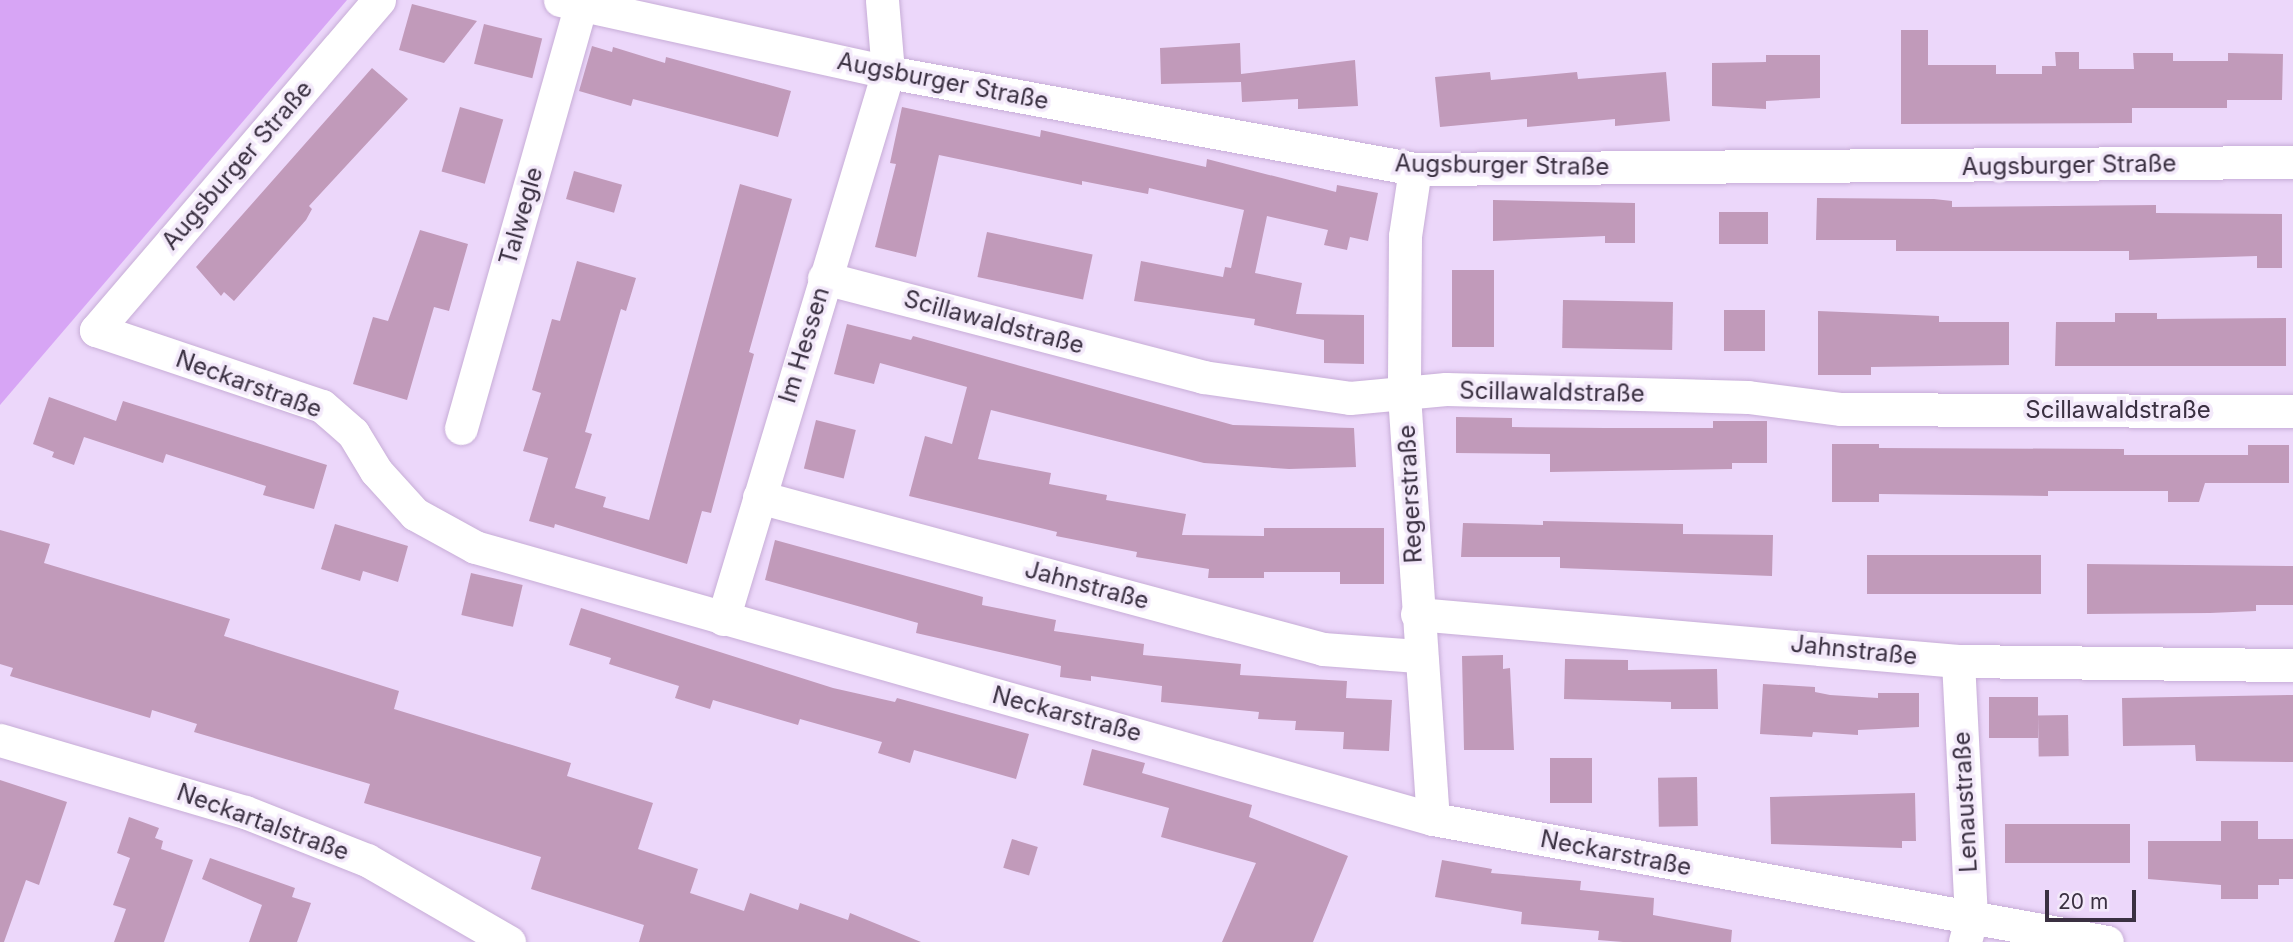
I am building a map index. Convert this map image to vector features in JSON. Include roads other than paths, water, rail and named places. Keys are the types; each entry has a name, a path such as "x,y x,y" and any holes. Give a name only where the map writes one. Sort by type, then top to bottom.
{"street":[{"name":"Augsburger Straße","path":"96,330 379,0"},
{"path":"882,0 888,72"},
{"name":"Augsburger Straße","path":"570,2 888,72 1415,169 2293,162"},
{"name":"Talwegle","path":"461,428 570,2"},
{"name":"Im Hessen","path":"723,619 888,72"},
{"name":"Regerstraße","path":"1415,169 1405,236 1404,395 1418,656 1433,819"},
{"name":"Scillawaldstraße","path":"824,278 1203,377 1350,398 1446,390 1748,397 1841,409 2293,411"},
{"name":"Neckarstraße","path":"96,330 322,406 353,433 376,471 415,514 475,547 1433,819 1968,931 2108,942"},
{"name":"Jahnstraße","path":"759,497 1323,649 1418,656"},
{"name":"Jahnstraße","path":"1417,614 1958,661 2293,665"},
{"name":"Lenaustraße","path":"1958,661 1968,931"},
{"name":"Neckartalstraße","path":"0,740 245,811 367,860 509,942"}]}
